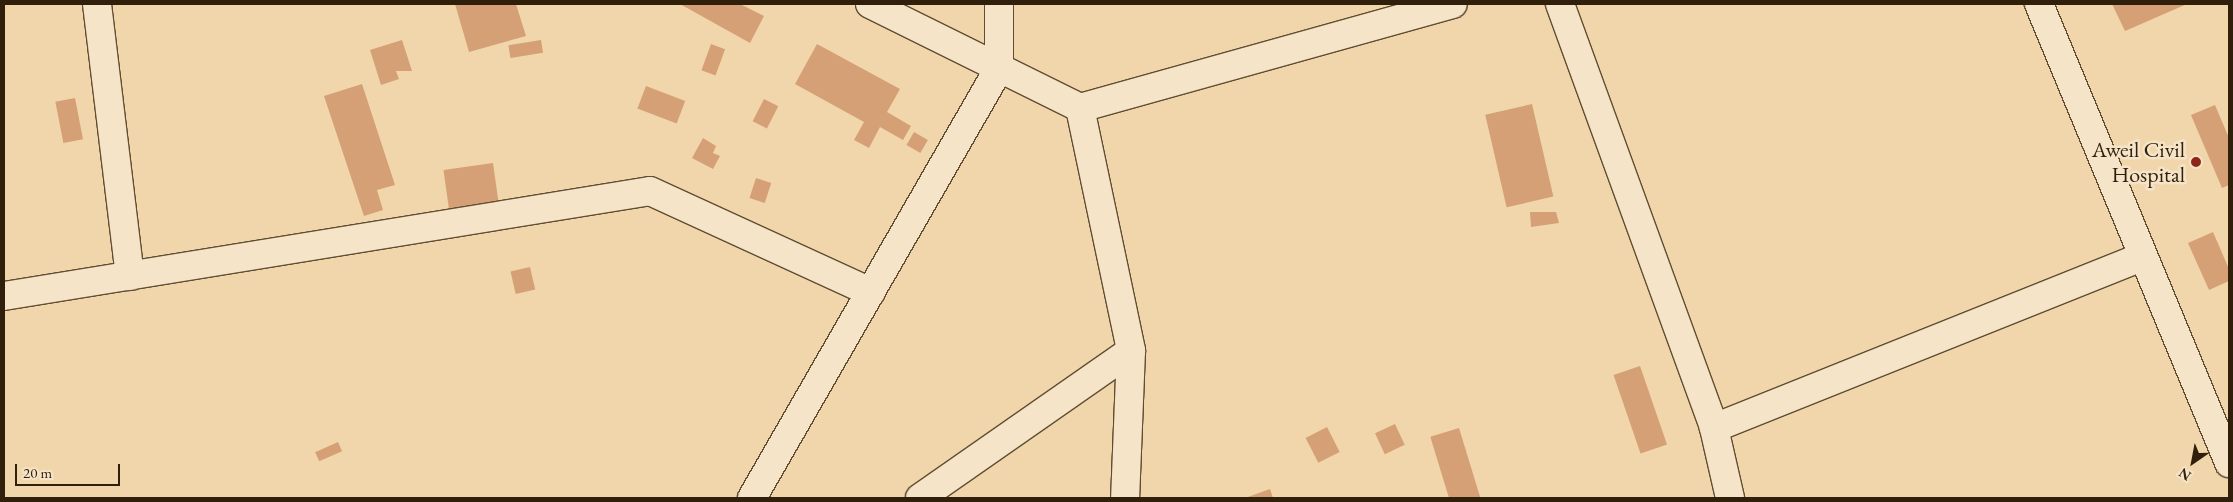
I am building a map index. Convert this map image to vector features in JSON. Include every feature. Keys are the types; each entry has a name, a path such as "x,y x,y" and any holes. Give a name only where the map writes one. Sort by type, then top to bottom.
{"street":[{"path":"97,4 130,276"},
{"path":"870,4 1080,108 1453,4"},
{"path":"752,498 999,68 999,4"},
{"path":"1560,4 1714,428 1730,498"},
{"path":"2039,4 2229,463"},
{"path":"1080,108 1131,351 1126,498"},
{"path":"4,296 650,191 870,292"},
{"path":"1714,428 2144,256"},
{"path":"920,498 1131,351"}],"building":[{"path":"455,4 516,4 526,36 469,52"},
{"path":"680,4 740,4 764,16 750,43"},
{"path":"2112,4 2187,4 2125,31"},
{"path":"402,40 412,71 396,71 399,79 381,85 370,50"},
{"path":"541,40 543,53 510,58 508,45"},
{"path":"711,44 725,49 716,75 701,70"},
{"path":"817,44 900,89 887,112 911,126 903,140 880,127 869,148 854,140 864,122 795,84"},
{"path":"362,84 395,185 377,190 383,210 364,216 324,96"},
{"path":"646,86 685,101 677,123 637,108"},
{"path":"75,98 83,139 63,143 55,102"},
{"path":"764,99 778,106 767,129 753,121"},
{"path":"1532,104 1553,197 1507,207 1485,115"},
{"path":"2215,105 2229,138 2229,185 2222,188 2191,115"},
{"path":"914,132 928,140 920,153 906,145"},
{"path":"703,138 716,146 713,153 720,156 713,169 692,158"},
{"path":"493,163 500,214 451,221 443,170"},
{"path":"756,178 771,183 765,203 750,198"},
{"path":"1530,212 1556,212 1559,223 1531,227"},
{"path":"2213,232 2229,269 2229,281 2209,290 2188,243"},
{"path":"530,267 535,289 516,294 511,271"},
{"path":"1640,366 1667,444 1641,454 1614,375"},
{"path":"1395,424 1405,445 1385,454 1375,433"},
{"path":"1327,427 1340,452 1318,463 1306,438"},
{"path":"1459,428 1480,498 1449,498 1430,437"},
{"path":"338,442 342,451 319,461 315,452"},
{"path":"1270,489 1273,498 1245,498"}],"place":[{"name":"Aweil Civil Hospital","path":"2196,162"}]}
